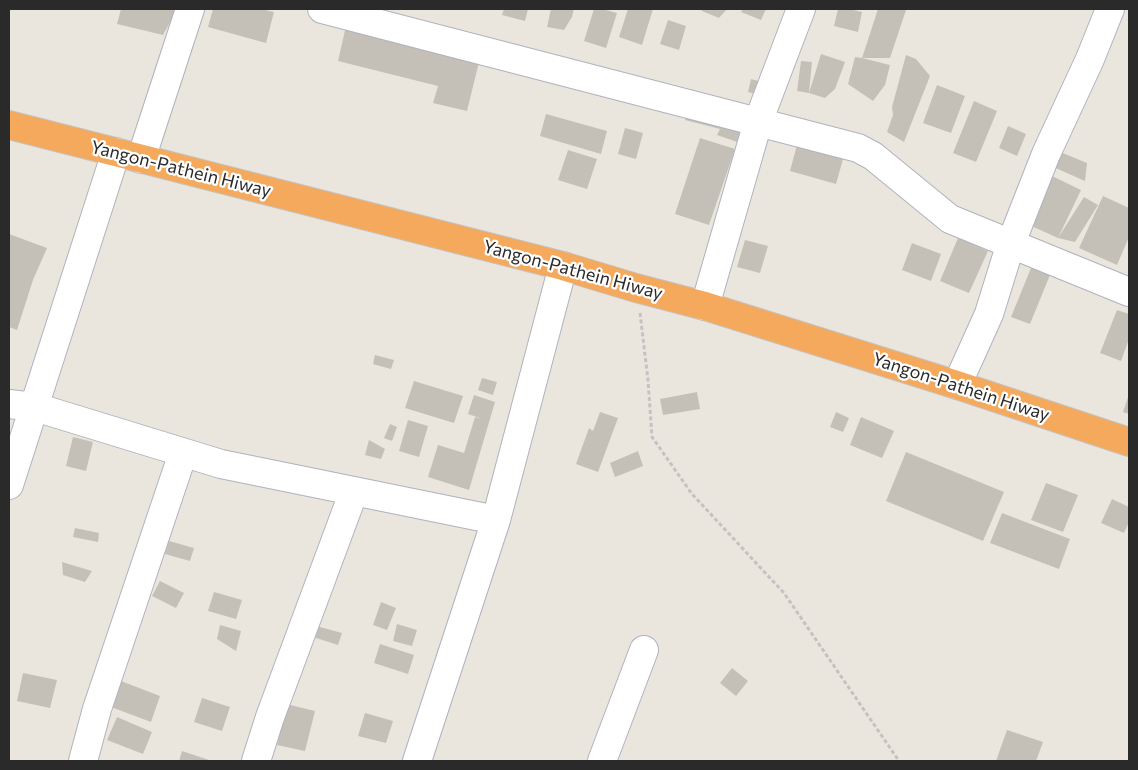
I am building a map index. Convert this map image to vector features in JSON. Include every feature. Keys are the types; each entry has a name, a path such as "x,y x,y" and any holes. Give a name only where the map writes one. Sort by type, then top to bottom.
{"highway":[{"name":"Yangon-Pathein Hiway","path":"9,125 563,266 704,306 957,385 1129,442"}],"street":[{"path":"9,485 22,406 190,9"},
{"path":"322,9 858,148 873,156 950,218 1129,292"},
{"path":"704,306 758,122 801,9"},
{"path":"957,385 989,314 1011,244 1046,154 1090,59 1110,9"},
{"path":"417,761 496,520 563,266"},
{"path":"22,406 221,464 496,520"},
{"path":"82,761 100,700 183,452"},
{"path":"256,761 270,717 354,491"},
{"path":"602,761 644,650"}],"path":[{"path":"636,288 648,380 652,438 692,494 784,593 899,761"}],"building":[{"path":"121,9 175,9 173,17 163,35 117,24"},
{"path":"213,9 261,9 274,12 266,43 208,27"},
{"path":"504,9 528,9 525,21 502,15"},
{"path":"551,9 574,9 572,17 564,30 547,27"},
{"path":"594,9 617,13 606,48 584,41"},
{"path":"628,9 653,9 642,45 619,37"},
{"path":"701,9 727,9 719,18"},
{"path":"743,9 766,9 761,20 741,12"},
{"path":"838,9 862,12 858,32 834,26"},
{"path":"878,9 906,10 890,58 862,58"},
{"path":"668,20 686,26 679,50 660,44"},
{"path":"346,26 480,58 467,111 433,103 438,86 338,61"},
{"path":"821,54 845,62 835,89 825,98 809,93"},
{"path":"906,55 916,59 930,76 904,142 887,132 893,115 892,107"},
{"path":"855,57 890,65 885,85 873,101 848,84"},
{"path":"801,61 812,62 809,93 797,91"},
{"path":"751,79 770,84 763,96 748,92"},
{"path":"937,85 965,96 951,133 923,123"},
{"path":"974,101 997,111 976,162 953,153"},
{"path":"690,106 719,113 720,129 685,120"},
{"path":"546,114 607,131 601,154 540,136"},
{"path":"724,116 747,124 740,143 717,135"},
{"path":"1008,126 1026,134 1017,156 999,148"},
{"path":"625,128 643,133 636,159 618,154"},
{"path":"700,138 735,149 709,225 675,214"},
{"path":"797,145 843,159 836,184 790,171"},
{"path":"568,150 597,159 587,189 558,180"},
{"path":"1058,151 1087,163 1085,181 1051,166"},
{"path":"1050,175 1081,190 1058,238 1027,224"},
{"path":"1103,196 1129,208 1129,237 1117,265 1079,248"},
{"path":"1084,197 1098,205 1075,242 1058,238"},
{"path":"9,234 47,248 33,280 17,330 9,327"},
{"path":"958,238 988,251 969,293 940,281"},
{"path":"745,240 768,246 760,273 737,267"},
{"path":"912,243 941,254 931,281 902,270"},
{"path":"1033,263 1052,270 1030,324 1011,317"},
{"path":"1117,310 1129,314 1129,339 1121,361 1100,353"},
{"path":"375,355 394,360 391,369 373,364"},
{"path":"482,378 497,382 493,395 478,390"},
{"path":"414,381 463,396 454,423 405,408"},
{"path":"697,392 700,409 663,415 660,399"},
{"path":"1129,394 1129,414 1123,412"},
{"path":"474,395 495,402 469,490 428,477 438,445 464,453 475,417 483,419 468,414"},
{"path":"600,412 618,418 598,472 576,464 589,428 593,431"},
{"path":"836,412 849,418 843,432 830,427"},
{"path":"861,417 894,431 882,458 850,445"},
{"path":"408,420 428,426 419,457 399,451"},
{"path":"390,424 397,427 392,441 384,438"},
{"path":"73,437 93,442 86,471 66,466"},
{"path":"369,440 385,449 381,459 365,455"},
{"path":"638,451 643,466 615,477 610,463"},
{"path":"906,452 1004,492 983,541 886,501"},
{"path":"1046,483 1078,495 1063,532 1031,520"},
{"path":"1112,499 1129,507 1129,522 1124,533 1101,523"},
{"path":"1002,513 1070,539 1059,569 990,543"},
{"path":"75,528 99,533 98,542 73,537"},
{"path":"169,541 194,548 190,561 165,554"},
{"path":"62,562 92,571 85,582 63,575"},
{"path":"160,581 184,593 176,608 152,596"},
{"path":"214,592 242,600 236,619 208,611"},
{"path":"381,602 396,608 387,630 373,625"},
{"path":"397,624 417,630 412,646 393,641"},
{"path":"220,625 241,631 236,651 217,639"},
{"path":"316,626 342,633 338,645 313,637"},
{"path":"380,644 414,655 408,674 374,663"},
{"path":"732,668 748,681 736,696 720,683"},
{"path":"23,673 57,680 50,708 17,701"},
{"path":"121,681 160,696 151,722 111,707"},
{"path":"202,698 230,707 222,731 194,722"},
{"path":"286,704 315,711 305,751 277,745"},
{"path":"365,713 393,721 386,743 358,736"},
{"path":"117,717 152,732 143,754 107,740"},
{"path":"1007,730 1043,742 1036,761 996,761"},
{"path":"182,751 212,761 179,761"}]}
